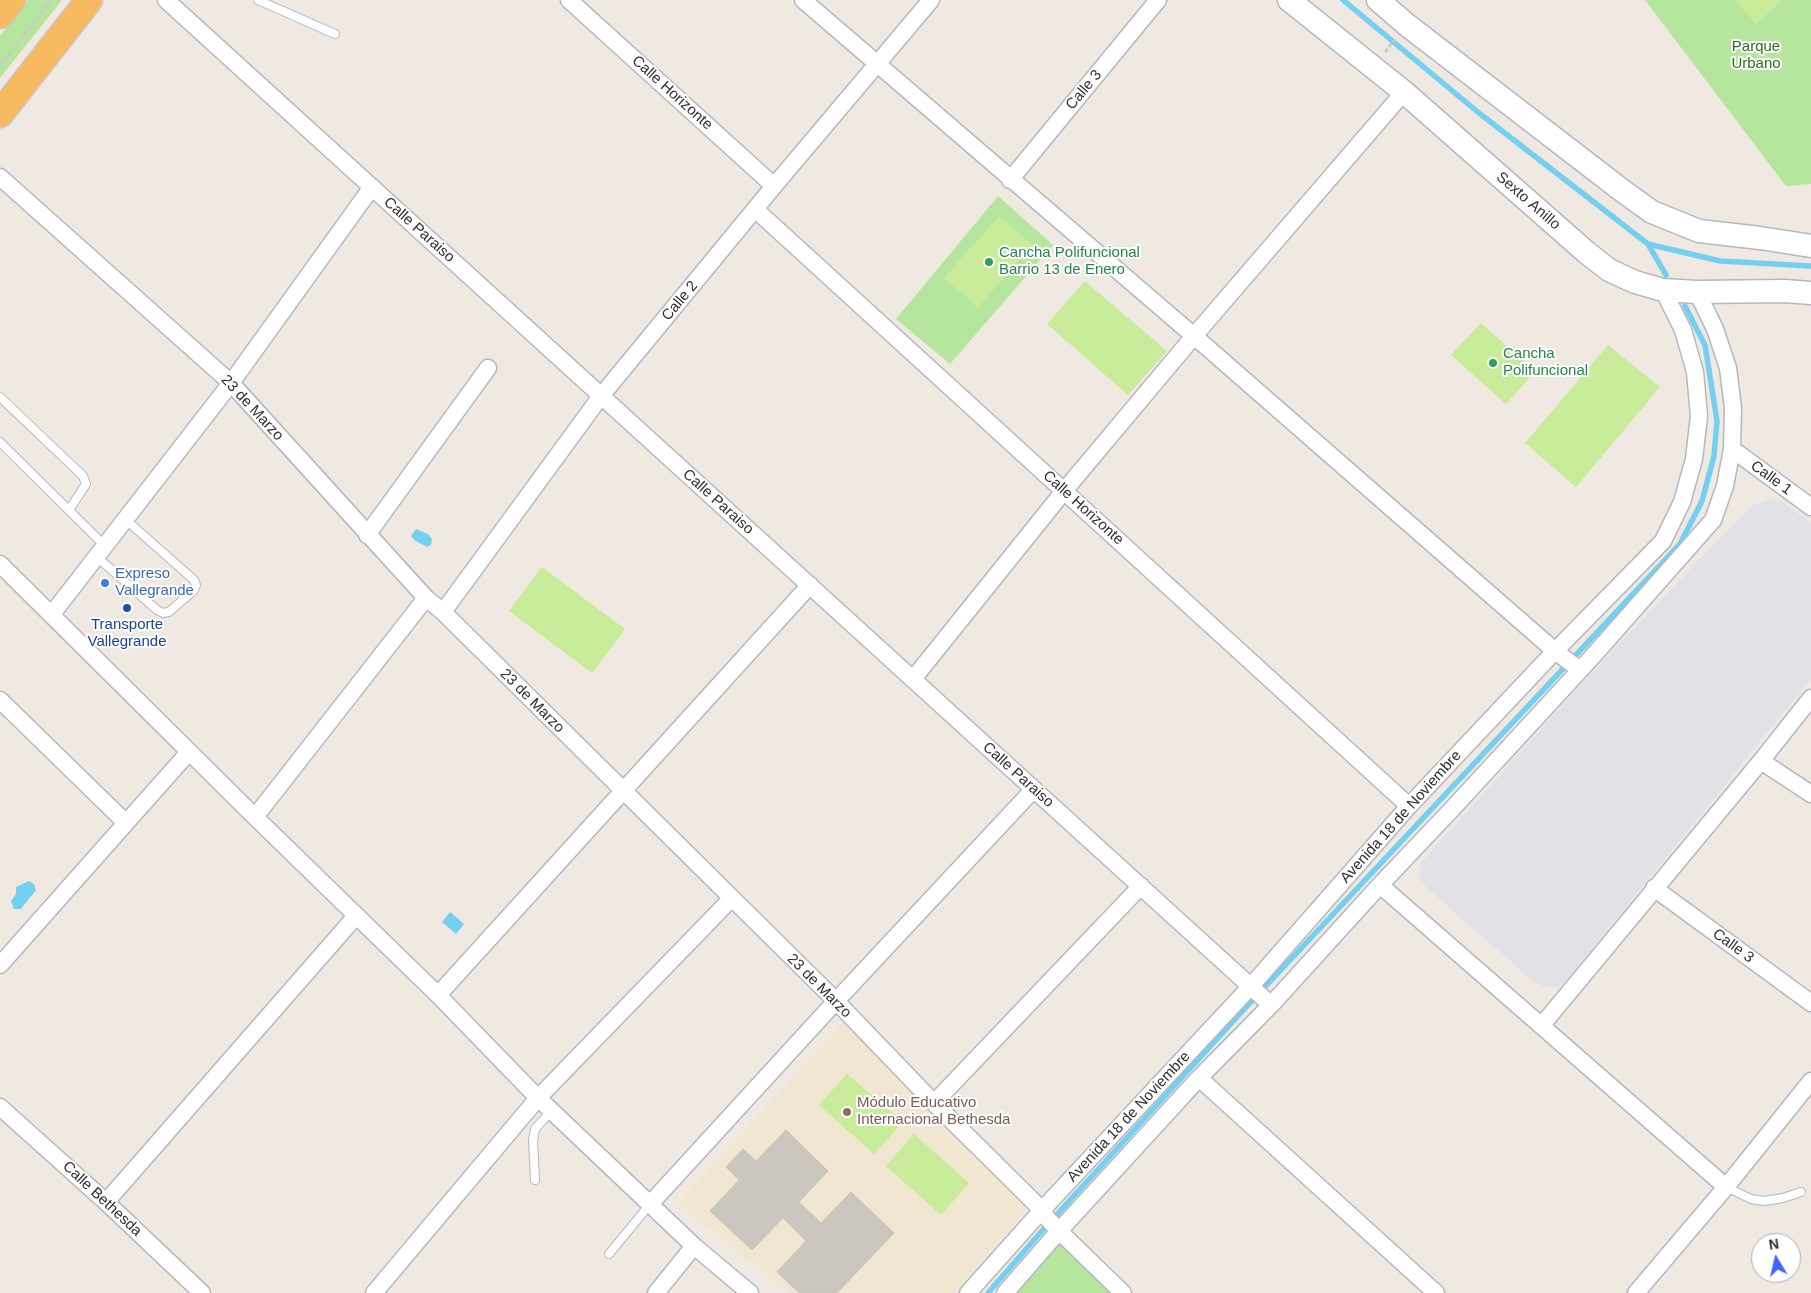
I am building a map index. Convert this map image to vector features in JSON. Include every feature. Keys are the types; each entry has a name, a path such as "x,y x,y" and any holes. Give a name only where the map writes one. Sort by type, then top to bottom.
{"highway":[{"path":"0,15 12,0"},
{"path":"0,114 89,0"}],"main road":[{"name":"Sexto Anillo","path":"1289,0 1404,92 1609,270 1635,282 1663,290 1811,293"},
{"path":"1378,0 1407,26 1652,212 1699,231 1811,246"}],"street":[{"name":"Calle Paraiso","path":"166,0 1261,995"},
{"name":"Calle Horizonte","path":"569,0 774,186"},
{"path":"803,0 1010,180 1194,336 1567,661"},
{"name":"Calle 2","path":"443,612 601,396 774,186 931,0"},
{"name":"Calle 3","path":"1010,180 1158,0"},
{"path":"914,679 1064,491 1194,336 1404,92"},
{"name":"23 de Marzo","path":"0,177 231,383 426,598 443,612 836,1001 934,1103 1123,1293"},
{"path":"52,614 231,383 372,187"},
{"name":"Calle Horizonte","path":"756,210 1409,806"},
{"name":"Avenida 18 de Noviembre","path":"1005,1293 1050,1221 1261,995 1380,885 1460,801 1567,661 1663,542 1682,502 1694,460 1699,416 1695,372 1683,330 1663,290"},
{"name":"Avenida 18 de Noviembre","path":"968,1293 1050,1221 1199,1078 1261,995 1409,806 1567,661 1713,520 1725,486 1732,449 1733,408 1728,368 1716,329 1697,292"},
{"path":"367,535 488,368"},
{"name":"Calle 1","path":"1732,449 1811,507"},
{"path":"0,564 255,817 438,994 538,1098 651,1203 694,1246 750,1293"},
{"path":"438,994 810,585"},
{"path":"255,817 426,598"},
{"path":"1542,1025 1811,698"},
{"path":"0,700 125,822"},
{"path":"2,957 189,752"},
{"path":"1761,761 1811,794"},
{"path":"651,1203 1034,789"},
{"path":"1380,885 1726,1187"},
{"path":"934,1103 1141,886"},
{"name":"Calle 3","path":"1654,888 1811,1003"},
{"path":"374,1293 538,1098 731,899"},
{"path":"106,1202 356,916"},
{"path":"1199,1078 1436,1293"},
{"path":"1636,1293 1726,1187 1811,1081"},
{"name":"Calle Bethesda","path":"0,1108 106,1202 202,1293"},
{"path":"656,1293 694,1246"}],"lane":[{"path":"258,0 335,34"},
{"path":"0,398 83,476 86,484 70,510"},
{"path":"0,442 70,510 100,550 157,610 169,612 194,590 196,585 194,580 125,519"},
{"path":"535,1180 533,1141 535,1129 552,1110"},
{"path":"1726,1187 1751,1199 1764,1201 1783,1198 1801,1192"},
{"path":"609,1254 651,1203"}],"path":[{"path":"0,65 51,0"}],"shaded area":[{"path":"1770,499 1783,502 1811,523 1811,679 1564,983 1556,988 1545,987 1533,981 1429,890 1419,879 1421,863 1586,679 1714,544 1755,504"},
{"name":"Módulo Educativo Internacional Bethesda","path":"843,1022 1025,1202 1024,1213 953,1293 789,1293 678,1203"}],"green space":[{"path":"28,0 62,0 0,78 0,36"},
{"name":"Parque Urbano","path":"1645,0 1811,0 1811,184 1786,186"},
{"path":"1735,0 1783,0 1756,24"},
{"path":"998,196 1053,245 950,364 896,319"},
{"name":"Cancha Polifuncional Barrio 13 de Enero","path":"999,216 1033,245 978,307 944,278"},
{"path":"1085,281 1167,351 1128,395 1047,324"},
{"name":"Cancha Polifuncional","path":"1481,323 1535,372 1506,404 1451,355"},
{"path":"1608,345 1660,387 1576,487 1525,443"},
{"path":"542,567 625,629 592,673 509,611"},
{"path":"847,1074 903,1122 874,1154 819,1105"},
{"path":"914,1134 969,1183 941,1215 886,1166"},
{"path":"1050,1233 1115,1293 998,1293"}],"water":[{"path":"416,529 428,534 432,539 431,545 427,547 414,540 411,536"},
{"path":"29,881 34,884 36,890 21,909 14,909 11,901 16,894 16,887"},
{"path":"450,912 464,924 456,934 442,922"}],"building":[{"path":"786,1130 828,1171 799,1202 821,1223 851,1192 894,1233 837,1293 799,1293 777,1272 806,1241 783,1218 752,1250 710,1211 739,1180 726,1167 743,1149 756,1161"}],"waterway":[{"path":"1343,0 1479,113 1648,244 1720,261 1811,266"},
{"path":"1648,244 1666,275"},
{"path":"988,1293 1041,1232 1247,1006 1680,544 1702,501 1714,456 1717,421 1705,345 1685,306"}],"place":[{"name":"Cancha Polifuncional Barrio 13 de Enero","path":"989,262"},
{"name":"Cancha Polifuncional","path":"1493,363"},
{"name":"Expreso Vallegrande","path":"105,583"},
{"name":"Transporte Vallegrande","path":"127,608"},
{"name":"Módulo Educativo Internacional Bethesda","path":"847,1112"}]}
